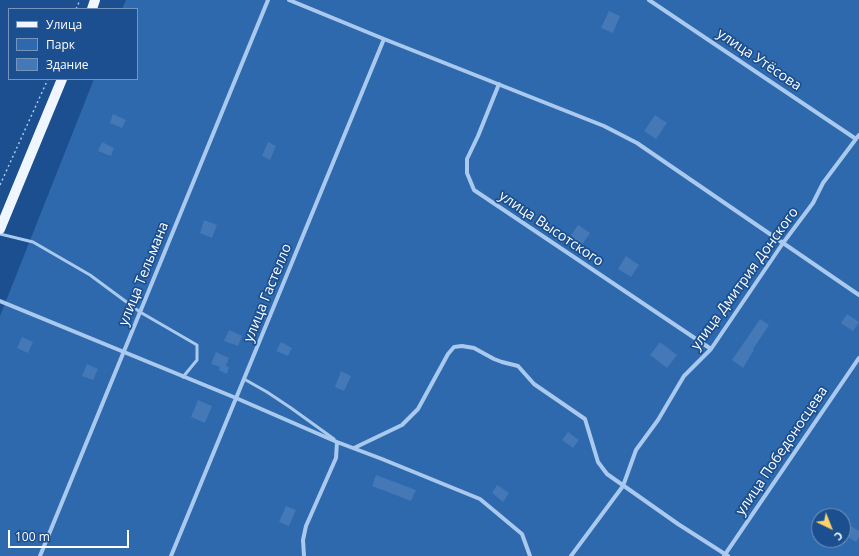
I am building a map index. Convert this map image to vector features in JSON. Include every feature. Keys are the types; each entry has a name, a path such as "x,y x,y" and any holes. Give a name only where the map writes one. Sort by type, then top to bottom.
{"main road":[{"path":"0,229 62,80"}],"street":[{"name":"улица Тельмана","path":"40,556 268,0"},
{"path":"289,0 604,126 637,143 859,295"},
{"name":"улица Утёсова","path":"649,0 856,139"},
{"name":"улица Гастелло","path":"170,556 384,39"},
{"name":"улица Высотского","path":"499,84 467,160 467,173 474,190 711,349"},
{"name":"улица Дмитрия Донского","path":"571,556 624,486 636,450 658,420 684,376 711,349 783,243 813,202 823,183 859,134"},
{"path":"0,301 184,376 337,442 480,499 522,534 530,556"},
{"path":"354,448 402,425 418,409 448,354 454,347 462,346 474,348 498,360 518,366 534,384 585,419 598,462 607,474 678,524 726,555"},
{"name":"улица Победоносцева","path":"726,555 859,358"},
{"path":"304,556 303,540 306,526 336,458 337,442"}],"lane":[{"path":"0,234 34,242 90,275 140,312 197,345 197,360 184,376"},
{"path":"244,379 291,408 337,442"}],"path":[{"path":"0,185 48,80"}],"green space":[{"path":"126,0 859,0 859,556 0,556 0,316 94,80 138,80 138,8 122,8"}],"building":[{"path":"609,11 620,16 613,33 601,28"},
{"path":"113,114 126,120 122,128 110,123"},
{"path":"655,115 667,123 656,139 644,131"},
{"path":"102,142 114,148 111,156 98,151"},
{"path":"268,142 276,146 270,160 262,156"},
{"path":"204,220 217,225 212,238 200,233"},
{"path":"578,225 590,233 582,245 570,237"},
{"path":"626,256 639,265 631,277 618,269"},
{"path":"847,314 859,322 853,331 841,323"},
{"path":"760,319 769,325 753,349 754,350 743,368 732,360"},
{"path":"229,330 242,336 238,346 224,341"},
{"path":"22,337 33,342 28,353 17,348"},
{"path":"281,342 292,348 288,356 276,351"},
{"path":"660,342 677,355 667,368 650,355"},
{"path":"216,352 229,358 226,366 229,367 227,374 219,370 220,367 211,364"},
{"path":"87,364 98,369 93,380 82,376"},
{"path":"341,371 351,376 344,391 335,387"},
{"path":"198,400 212,406 205,423 191,417"},
{"path":"568,432 579,440 573,448 562,440"},
{"path":"376,475 416,490 411,501 372,486"},
{"path":"497,485 509,493 503,502 492,493"},
{"path":"286,506 296,510 289,526 279,522"},
{"path":"851,526 859,531 859,537 856,542 851,539"}]}
